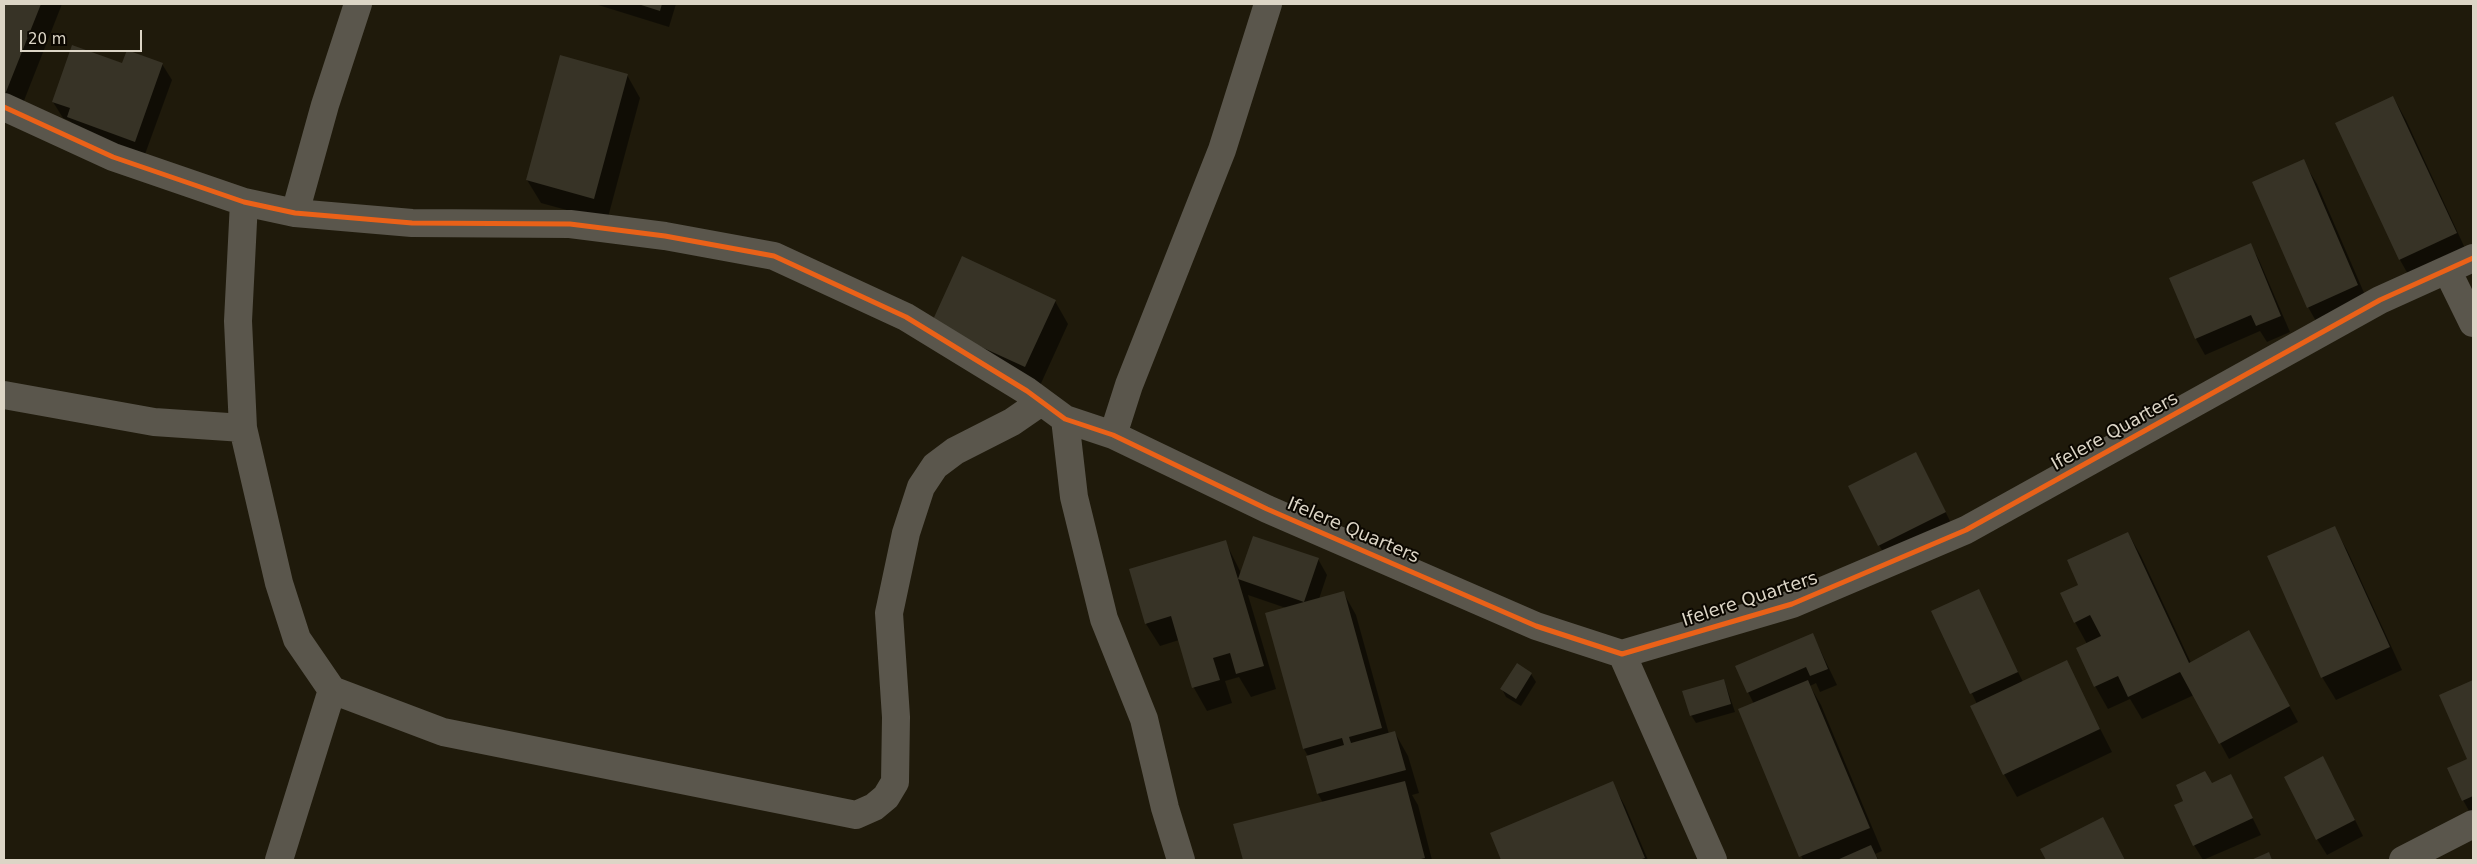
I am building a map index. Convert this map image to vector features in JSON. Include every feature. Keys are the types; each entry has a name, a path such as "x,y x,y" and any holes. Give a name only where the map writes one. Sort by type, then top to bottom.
{"street":[{"path":"295,213 325,105 358,4"},
{"path":"1113,435 1129,385 1222,150 1268,4"},
{"name":"Ifelere Quarters","path":"4,107 114,157 244,202 295,213 412,223 570,224 665,236 774,256 906,317 1027,391 1065,419 1113,435 1268,509 1536,626 1622,654 1792,604 1966,530 2380,300 2473,258"},
{"path":"244,202 238,321 243,428 270,548 297,638 332,690 443,732 856,815 874,807 886,797 895,782 896,717 888,614 906,533 921,487 936,466 955,451 1012,422 1042,402"},
{"path":"2447,270 2473,323"},
{"path":"4,395 154,422 243,428"},
{"path":"1065,419 1074,497 1104,619 1144,719 1165,808 1181,860"},
{"path":"1622,654 1713,860"},
{"path":"280,860 332,690"},
{"path":"2403,860 2473,824"}],"building":[{"path":"4,4 41,4 4,97"},
{"path":"638,4 662,4 660,11"},
{"path":"72,45 122,63 127,50 163,63 135,142 67,117 70,108 52,102"},
{"path":"560,55 628,74 594,199 526,180"},
{"path":"2393,96 2457,233 2399,260 2335,123"},
{"path":"2304,159 2358,285 2307,308 2252,182"},
{"path":"2251,243 2281,316 2256,326 2251,315 2195,339 2169,278"},
{"path":"962,256 1056,300 1025,367 931,324"},
{"path":"1916,452 1946,512 1878,546 1848,486"},
{"path":"2335,526 2390,647 2321,678 2267,556"},
{"path":"2128,532 2189,663 2249,630 2290,706 2219,744 2180,672 2128,697 2118,676 2094,687 2076,648 2101,636 2090,615 2074,623 2060,593 2078,585 2067,560"},
{"path":"1253,536 1319,558 1304,602 1238,579"},
{"path":"1226,540 1264,666 1236,674 1230,653 1213,658 1220,680 1192,688 1171,616 1145,624 1129,569"},
{"path":"1979,589 2018,672 1970,694 1931,611"},
{"path":"1344,591 1382,728 1349,737 1351,743 1395,731 1406,770 1317,794 1306,756 1344,745 1342,738 1303,749 1265,613"},
{"path":"1813,633 1828,669 1810,676 1806,667 1747,693 1735,666"},
{"path":"2067,660 2100,729 2003,775 1970,706"},
{"path":"1517,663 1532,673 1516,699 1500,689"},
{"path":"1724,679 1731,704 1690,716 1682,691"},
{"path":"1808,680 1870,828 1799,857 1738,709"},
{"path":"2473,680 2473,796 2462,801 2447,768 2467,759 2439,695"},
{"path":"2323,756 2355,820 2316,840 2284,777"},
{"path":"2205,771 2212,783 2231,774 2253,818 2193,846 2174,805 2183,801 2176,785"},
{"path":"1405,781 1425,858 1417,860 1243,860 1233,824"},
{"path":"1613,781 1645,858 1639,860 1501,860 1490,833"},
{"path":"2103,817 2125,860 2046,860 2040,849"},
{"path":"1871,845 1878,860 1837,860"},
{"path":"2269,852 2272,860 2251,860"}],"cycle path":[{"path":"4,107 113,157 244,202 295,213 412,223 570,224 665,236 774,256 906,317 1027,391 1065,419 1113,435 1267,509 1536,626 1622,654 1792,604 1966,530 2380,300 2473,258"}]}
